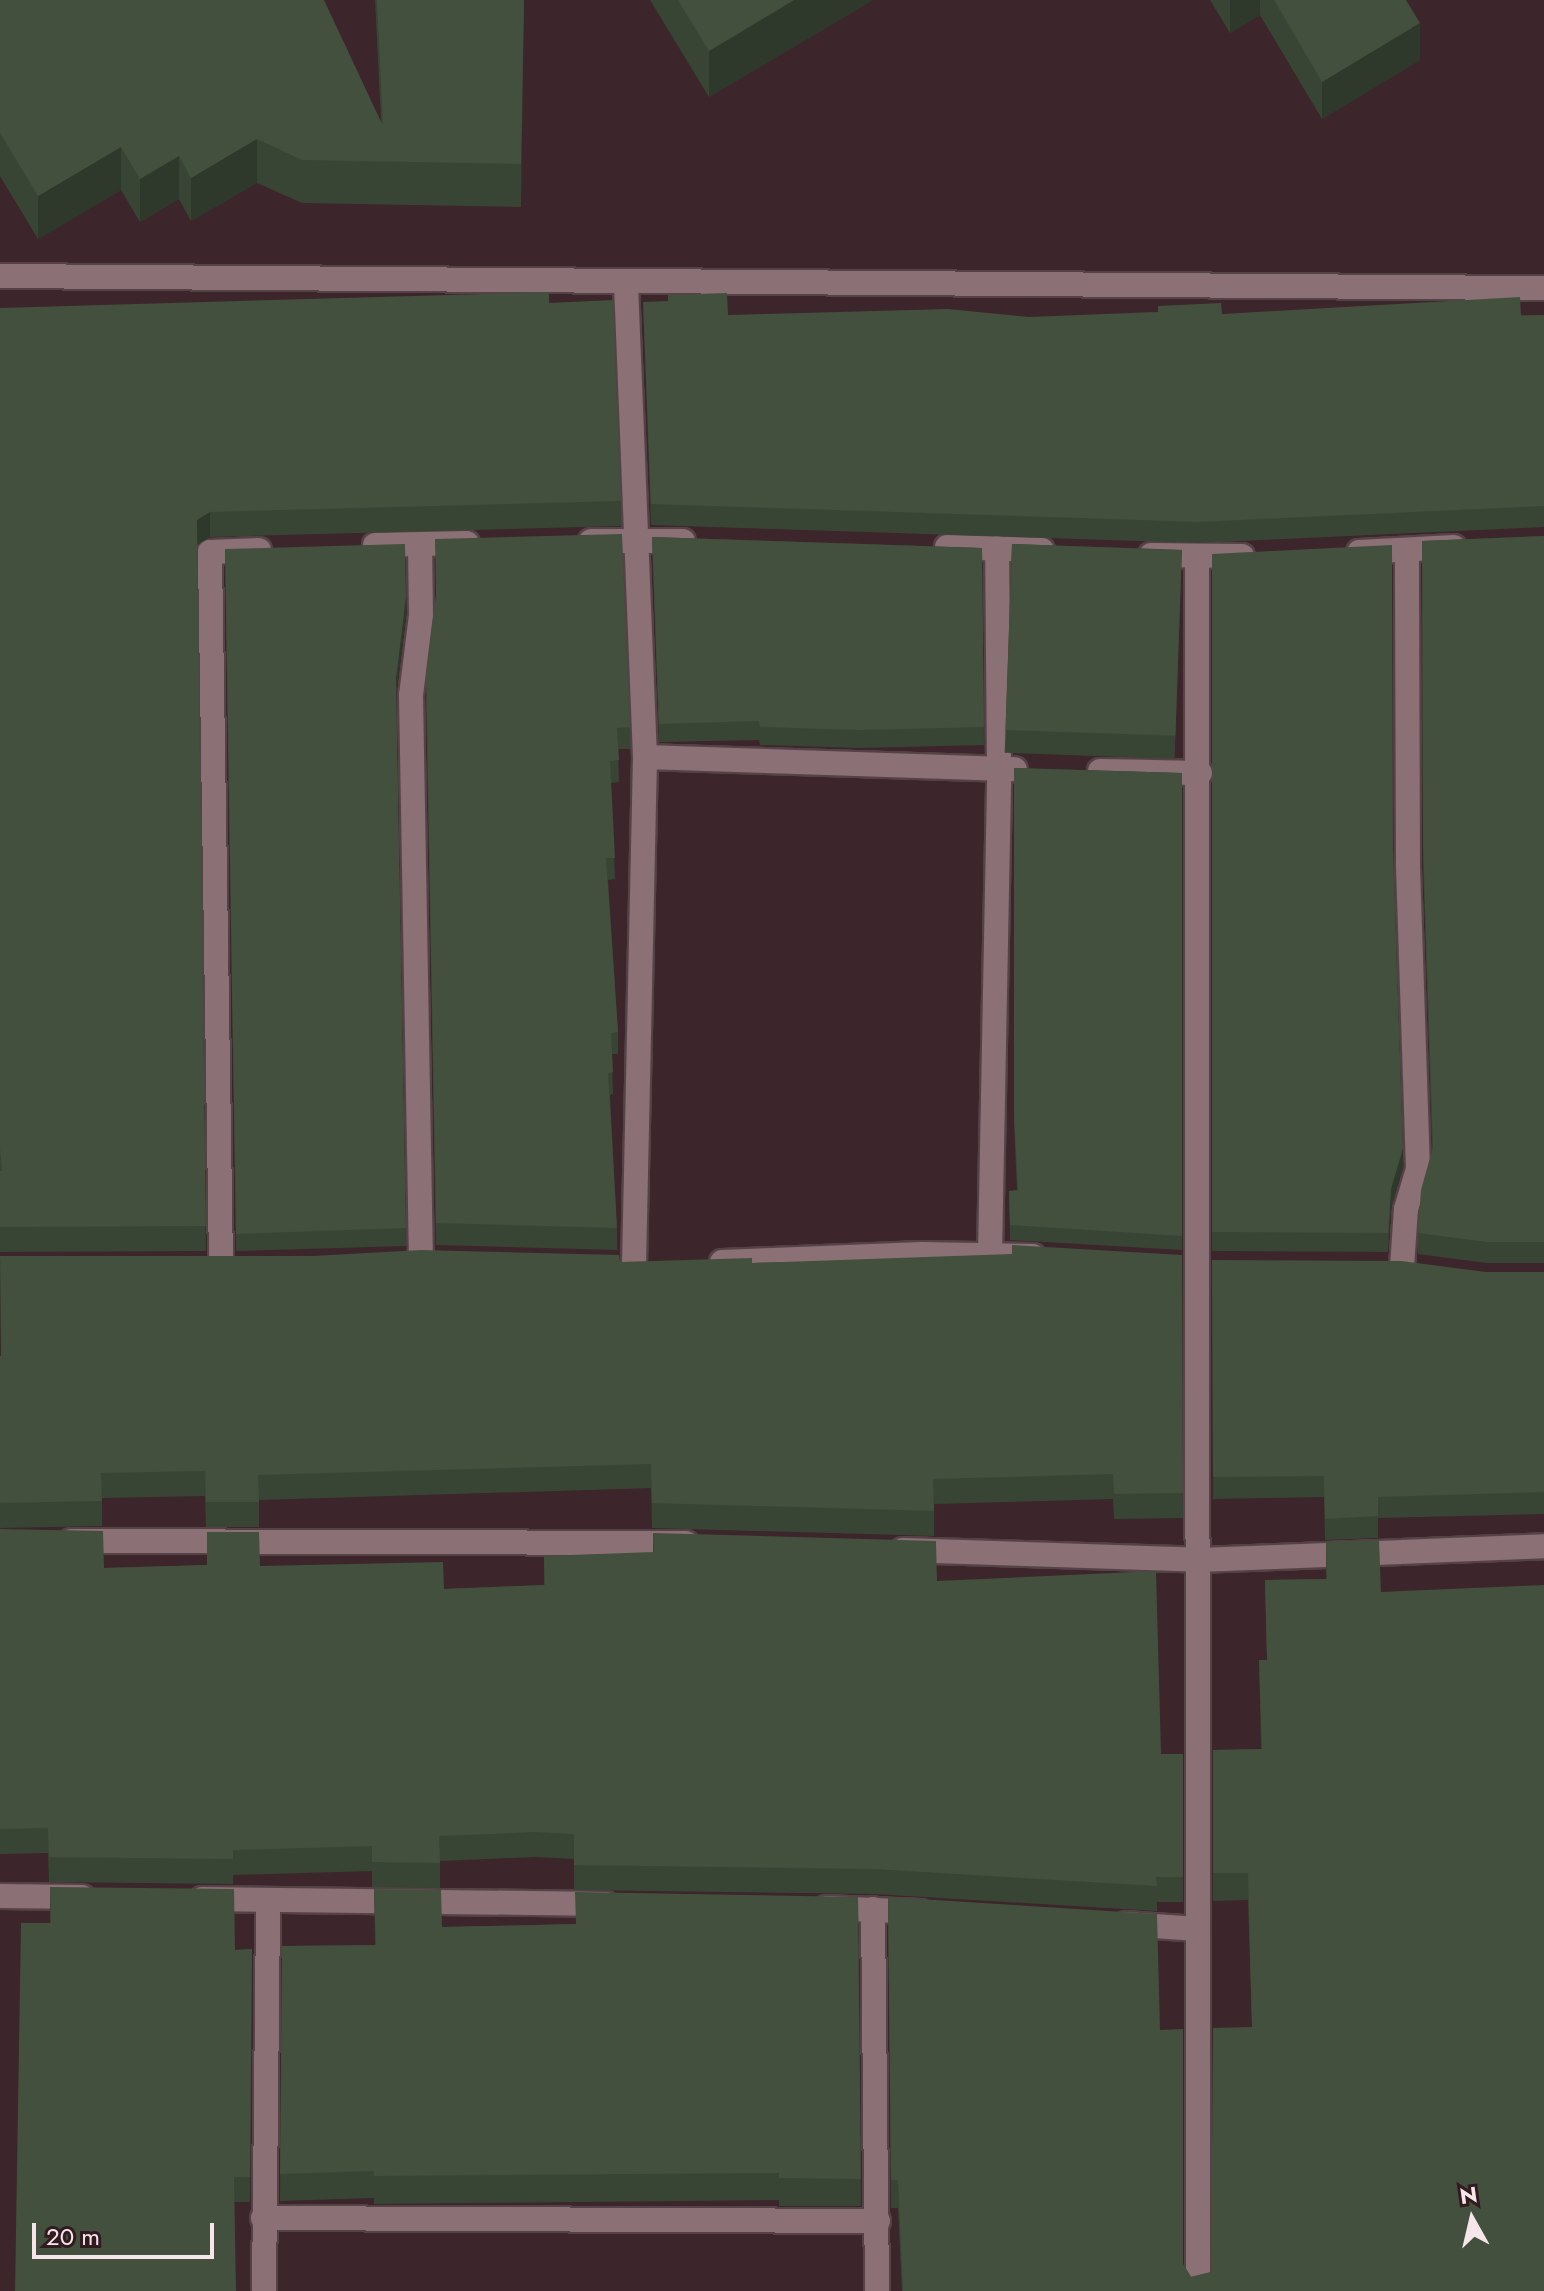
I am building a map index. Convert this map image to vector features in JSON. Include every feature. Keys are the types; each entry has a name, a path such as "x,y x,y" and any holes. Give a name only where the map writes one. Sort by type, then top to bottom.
{"street":[{"path":"0,276 626,284 1544,288"},
{"path":"626,284 641,540 645,757 634,1265"},
{"path":"562,541 702,542"},
{"path":"345,547 499,542"},
{"path":"420,544 421,615 411,695 421,1260"},
{"path":"919,546 1074,552"},
{"path":"1332,553 1483,546"},
{"path":"990,1254 999,768 997,548"},
{"path":"221,1264 210,552 285,549"},
{"path":"1402,1267 1406,1209 1418,1169 1408,865 1407,550"},
{"path":"1120,554 1197,558 1272,555"},
{"path":"1197,558 1200,773 1186,1265 1200,1560 1198,2291"},
{"path":"645,757 1045,769"},
{"path":"1076,770 1200,773"},
{"path":"695,1263 990,1254 1053,1258"},
{"path":"390,1261 453,1261"},
{"path":"604,1265 664,1264"},
{"path":"190,1265 252,1265"},
{"path":"1186,1265 1224,1266"},
{"path":"1373,1267 1430,1271"},
{"path":"51,1541 718,1544"},
{"path":"874,1549 1200,1560 1544,1546"},
{"path":"0,1896 110,1897"},
{"path":"173,1898 638,1905"},
{"path":"264,2291 268,1900"},
{"path":"795,1908 950,1914"},
{"path":"873,1909 877,2291"},
{"path":"1104,1923 1197,1929"},
{"path":"263,2218 878,2221"}],"building":[{"path":"0,0 324,0 383,126 377,0 524,0 521,164 302,160 257,139 191,178 179,156 140,179 121,147 38,196 0,133"},
{"path":"678,0 794,0 709,51"},
{"path":"1274,0 1406,0 1420,23 1322,82"},
{"path":"549,292 549,303 613,300 621,501 210,512 197,520 206,1226 0,1227 0,308"},
{"path":"727,293 728,315 948,309 1029,317 1158,312 1158,306 1221,303 1222,314 1520,297 1521,316 1544,315 1544,506 1197,522 651,504 643,302 668,301 668,295"},
{"path":"622,534 630,727 617,728 619,760 610,761 615,858 606,858 618,1032 611,1033 613,1072 608,1073 617,1228 436,1223 426,674 436,595 435,539"},
{"path":"1544,536 1544,1242 1487,1242 1418,1233 1421,1190 1433,1147 1423,843 1422,541"},
{"path":"652,537 982,548 984,727 859,730 760,727 759,721 659,724"},
{"path":"405,544 406,597 396,678 406,1228 236,1234 225,549"},
{"path":"1012,544 1182,550 1175,736 1006,730"},
{"path":"1392,545 1393,847 1403,1148 1391,1189 1388,1233 1212,1232 1212,554"},
{"path":"1014,768 1182,773 1182,1236 1010,1225 1009,1191 1018,1190 1014,1111"},
{"path":"1012,1245 1182,1255 1183,1493 1114,1494 1113,1474 933,1479 934,1511 652,1503 651,1464 258,1475 259,1502 206,1502 205,1471 101,1473 102,1501 0,1503 0,1256 312,1256 421,1250 619,1255 620,1262 752,1258 752,1263 1012,1254"},
{"path":"1212,1260 1401,1261 1486,1272 1544,1272 1544,1492 1378,1497 1378,1516 1325,1519 1324,1476 1213,1477"},
{"path":"0,1529 103,1531 104,1568 207,1565 207,1532 259,1532 260,1566 443,1562 444,1589 545,1585 544,1556 654,1552 653,1533 936,1541 937,1581 1156,1571 1161,1754 1183,1754 1183,1877 1156,1877 1157,1886 874,1869 574,1865 574,1834 535,1832 439,1836 440,1863 372,1862 372,1846 233,1850 233,1859 49,1857 48,1828 0,1829"},
{"path":"1379,1540 1381,1592 1544,1585 1544,2291 903,2291 898,2180 891,2180 888,1897 1157,1914 1160,2030 1183,2029 1183,2264 1191,2277 1211,2272 1213,2028 1252,2027 1248,1873 1213,1873 1213,1750 1262,1749 1259,1660 1267,1660 1265,1580 1327,1579 1326,1542"},
{"path":"50,1887 234,1889 235,1950 252,1949 250,2177 234,2177 236,2291 15,2291 21,1923 51,1923"},
{"path":"374,1889 441,1890 442,1927 576,1924 575,1892 858,1897 861,2179 779,2178 779,2173 374,2176 374,2171 280,2174 282,1946 376,1945"}]}
